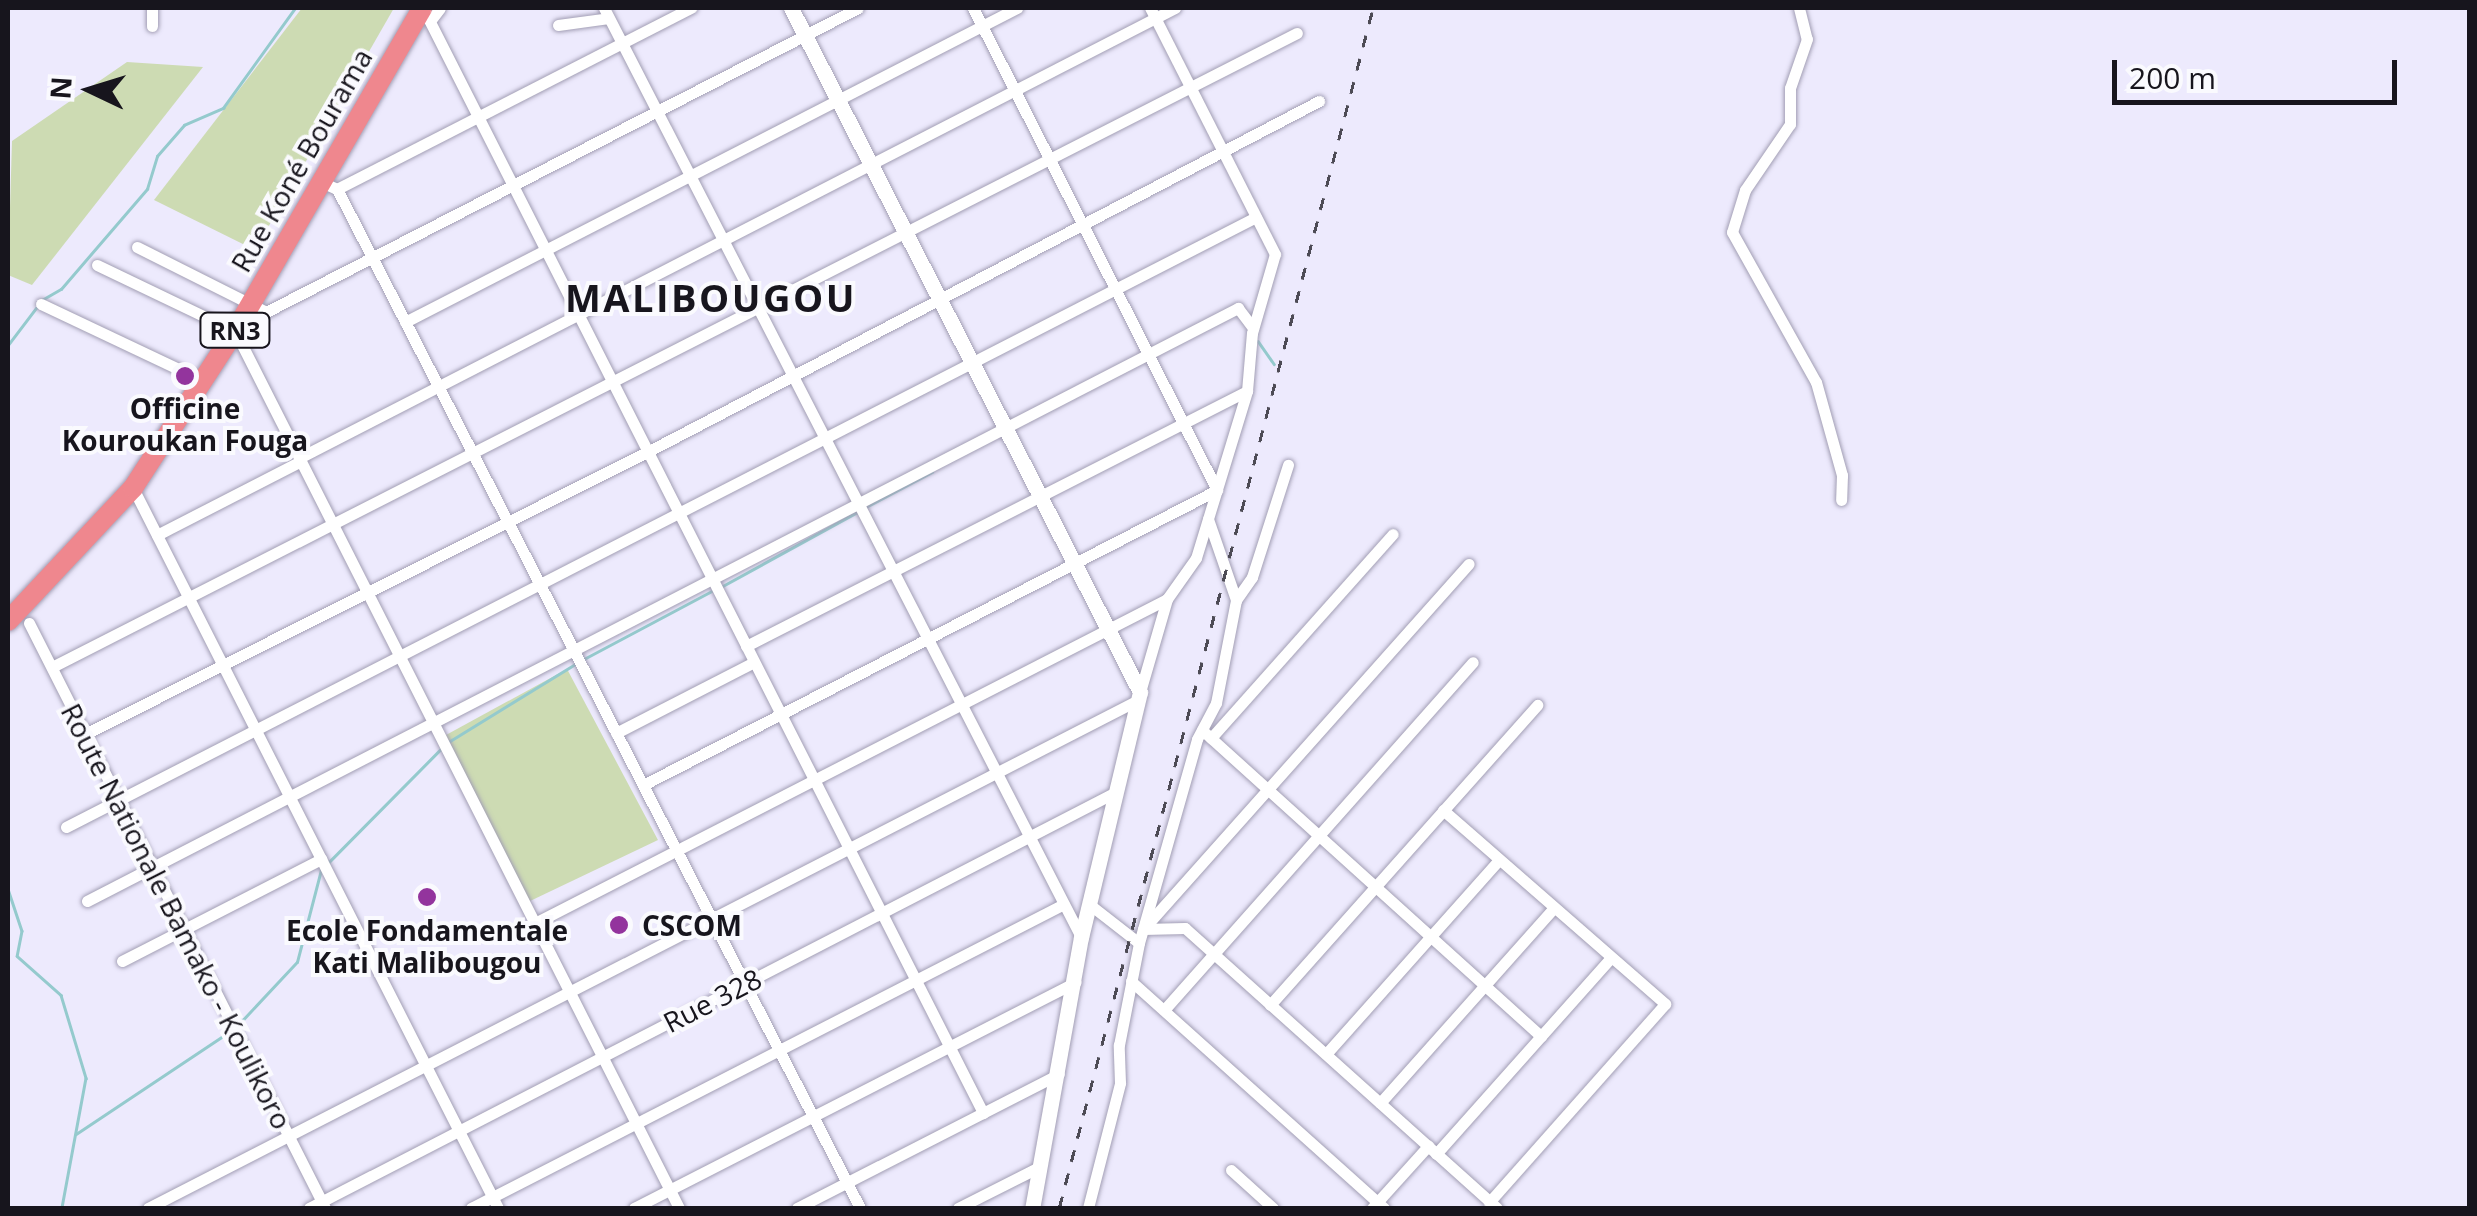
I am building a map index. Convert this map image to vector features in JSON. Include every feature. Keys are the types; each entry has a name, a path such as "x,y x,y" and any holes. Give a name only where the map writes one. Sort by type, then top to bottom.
{"highway":[{"name":"Rue Koné Bourama","path":"8,621 133,488 328,185 425,12"}],"street":[{"path":"152,8 152,26"},
{"path":"440,8 425,12 983,1113"},
{"path":"691,8 478,116 328,185 372,257 860,1208"},
{"path":"791,8 974,362 1139,696"},
{"path":"136,247 266,312 858,8"},
{"path":"973,8 1217,490"},
{"path":"405,322 1017,8"},
{"path":"157,535 1014,90 1153,13 1176,8"},
{"path":"1799,8 1807,39 1790,88 1790,124 1745,190 1732,232 1816,382 1842,474 1841,500"},
{"path":"558,25 606,13 1081,937"},
{"path":"1032,1208 1081,937 1139,696 1167,599 1196,558 1217,490 1247,391 1253,328 1275,254 1153,13"},
{"path":"52,668 190,601 1297,33"},
{"path":"86,734 506,518 649,451 1319,101"},
{"path":"66,827 540,584 683,516 825,438 1256,217"},
{"path":"97,265 235,330 680,1208"},
{"path":"41,304 204,381"},
{"path":"87,902 1238,308 1253,328"},
{"path":"746,646 1247,391"},
{"path":"1088,1208 1120,1082 1119,1044 1139,944 1216,703 1236,600 1252,577 1288,465"},
{"path":"133,488 495,1203"},
{"path":"643,785 1217,490"},
{"path":"1208,519 1236,600"},
{"path":"1206,734 1393,534"},
{"path":"1144,929 1468,564"},
{"path":"535,924 1167,599"},
{"name":"Route Nationale Bamako - Koulikoro","path":"29,623 323,1205"},
{"path":"616,733 754,662"},
{"path":"1164,1010 1473,662"},
{"path":"148,1208 997,773 1139,696"},
{"path":"1270,1004 1537,705"},
{"path":"1206,734 1541,1036"},
{"name":"Rue 328","path":"309,1208 323,1205 458,1131 1116,792"},
{"path":"1144,929 1186,928 1493,1205 1665,1004 1609,960 1443,810"},
{"path":"122,961 321,859"},
{"path":"1326,1054 1499,860"},
{"path":"471,1208 495,1203 636,1124 1064,904"},
{"path":"1089,904 1139,944"},
{"path":"1380,1104 1553,910"},
{"path":"1132,981 1378,1206 1609,960"},
{"path":"634,1208 1075,982"},
{"path":"797,1208 1059,1074"},
{"path":"958,1208 1040,1167"},
{"path":"1231,1170 1272,1208"}],"green space":[{"path":"302,8 394,8 255,250 154,200"},
{"path":"127,62 203,67 32,285 8,275 12,141"},
{"path":"567,669 658,840 528,902 446,735"}],"waterway":[{"path":"40,301 61,289 147,189 157,156 184,125 223,108 295,8"},
{"path":"8,345 36,308"},
{"path":"1258,341 1274,364"},
{"path":"864,508 932,472"},
{"path":"719,588 857,512"},
{"path":"582,660 712,591"},
{"path":"450,741 575,664"},
{"path":"327,864 441,749"},
{"path":"238,1025 297,962 321,870"},
{"path":"8,889 22,931 17,956 61,995 86,1078 62,1208"},
{"path":"76,1134 232,1030"}],"railway":[{"path":"1059,1208 1373,8"}],"place":[{"name":"Officine Kouroukan Fouga","path":"185,376"},
{"name":"Ecole Fondamentale Kati Malibougou","path":"427,897"},
{"name":"CSCOM","path":"619,925"}],"district":[{"name":"MALIBOUGOU","path":"711,298"}]}
